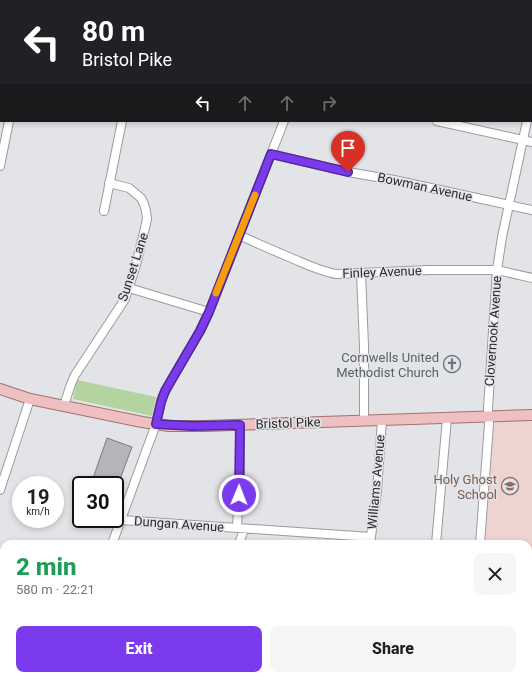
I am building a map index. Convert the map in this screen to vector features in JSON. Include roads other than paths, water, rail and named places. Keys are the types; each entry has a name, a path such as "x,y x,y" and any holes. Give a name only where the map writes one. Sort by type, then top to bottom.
{"main road":[{"name":"Bristol Pike","path":"0,389 30,399 156,424 192,426 532,415"}],"street":[{"path":"0,166 10,122"},
{"path":"104,211 122,122"},
{"path":"124,512 156,424 165,391 200,331 209,312 284,122"},
{"path":"442,122 532,142"},
{"name":"Clovernook Avenue","path":"480,540 489,424 488,408 497,270 502,237 527,122"},
{"name":"Bowman Avenue","path":"271,154 348,172 532,210"},
{"name":"Sunset Lane","path":"64,406 73,379 125,299 147,219 143,200 136,193 129,188 109,183"},
{"name":"Finley Avenue","path":"239,235 330,273 337,274 429,270 497,270 532,278"},
{"path":"361,273 364,346 364,421"},
{"path":"129,288 209,312"},
{"path":"0,490 30,399"},
{"path":"436,540 447,418"},
{"name":"Williams Avenue","path":"371,540 382,420"},
{"path":"240,425 241,529 240,540"},
{"name":"Dungan Avenue","path":"124,520 360,540"},
{"path":"114,540 118,528"}],"place":[{"name":"Cornwells United Methodist Church","path":"452,364"},
{"name":"Holy Ghost School","path":"510,486"}]}
